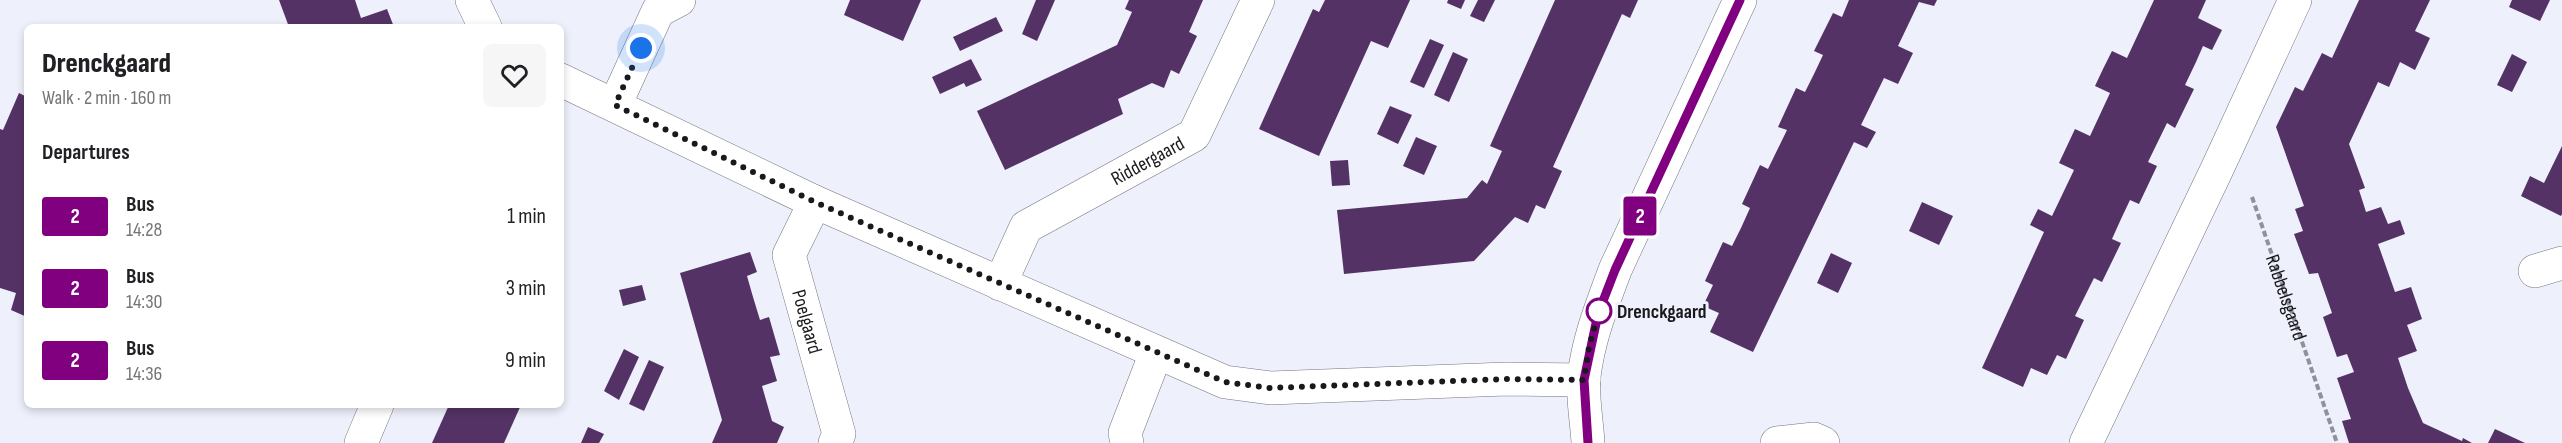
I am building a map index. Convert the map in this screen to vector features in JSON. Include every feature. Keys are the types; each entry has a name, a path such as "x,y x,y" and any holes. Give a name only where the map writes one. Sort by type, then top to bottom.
{"street":[{"path":"472,0 484,24"},
{"path":"615,105 658,10 679,0"},
{"name":"Riddergaard","path":"1000,284 1026,227 1194,135 1258,0"},
{"path":"1588,443 1584,380 1598,314 1615,270 1740,0"},
{"path":"2086,443 2295,0"},
{"path":"564,81 815,202 1225,382 1270,388 1506,379 1584,380"},
{"name":"Poelgaard","path":"815,202 789,255 839,434 835,443"},
{"path":"1127,443 1125,432 1156,352"},
{"path":"361,443 376,408"},
{"path":"1777,443 1814,439 1823,443"}],"path":[{"name":"Rabbelsgaard","path":"2218,167 2247,182 2337,443"}],"building":[{"path":"279,0 355,0 361,18 387,9 393,24 288,24"},
{"path":"850,0 921,0 903,41 844,15"},
{"path":"1036,0 1055,0 1037,41 1022,34"},
{"path":"1129,0 1203,0 1189,32 1197,36 1179,74 1171,70 1164,88 1152,83 1118,99 1123,114 1005,170 977,111 1117,45 1132,12 1125,9"},
{"path":"1325,0 1410,0 1388,48 1371,41 1319,156 1259,129 1313,9 1319,12"},
{"path":"1448,0 1465,0 1461,9 1447,3"},
{"path":"1478,0 1495,0 1484,22 1470,16"},
{"path":"1555,0 1638,0 1630,18 1622,14 1553,167 1562,171 1545,209 1536,205 1528,223 1515,217 1474,261 1344,274 1337,210 1467,198 1482,180 1487,184 1502,151 1490,146"},
{"path":"1849,0 1937,0 1934,6 1919,2 1898,46 1913,53 1898,84 1884,78 1861,125 1876,132 1867,148 1854,142 1753,352 1710,332 1719,313 1703,306 1713,285 1705,281 1723,242 1732,246 1741,228 1750,208 1742,204 1760,165 1768,169 1787,130 1778,127 1796,88 1805,92 1814,74 1823,55 1814,51 1833,13 1842,17"},
{"path":"2154,0 2206,0 2198,18 2222,30 2212,50 2203,46 2185,85 2194,89 2175,128 2167,123 2148,162 2157,166 2139,204 2130,200 2112,239 2121,243 2102,282 2094,278 2075,316 2084,320 2066,359 2057,355 2047,375 2031,368 2023,387 1982,368 2044,232 2030,225 2038,209 2052,216 2074,170 2059,163 2075,129 2090,136 2110,93 2095,86 2103,69 2112,51 2127,58"},
{"path":"2359,0 2430,0 2415,31 2430,38 2415,70 2400,62 2389,87 2378,82 2349,144 2365,188 2359,190 2366,212 2381,207 2388,224 2400,220 2405,234 2378,244 2395,292 2411,287 2422,319 2407,325 2417,351 2398,358 2408,388 2423,423 2462,441 2463,438 2472,443 2349,443 2342,421 2351,419 2337,378 2354,372 2347,354 2337,357 2323,317 2332,313 2318,273 2309,274 2294,234 2303,231 2295,209 2304,206 2276,127 2295,87 2303,91 2322,53 2332,58"},
{"path":"2512,0 2550,0 2540,21 2509,7"},
{"path":"996,17 1003,31 960,51 953,37"},
{"path":"1430,39 1444,45 1424,88 1410,82"},
{"path":"1453,52 1468,59 1449,102 1434,95"},
{"path":"2512,54 2527,62 2512,92 2497,85"},
{"path":"971,59 982,80 966,87 964,83 940,94 932,77"},
{"path":"19,93 24,96 24,316 11,310 16,293 0,288 0,129 3,130"},
{"path":"1390,106 1412,115 1398,144 1377,134"},
{"path":"1416,137 1437,146 1424,175 1403,166"},
{"path":"2562,146 2561,216 2521,196 2530,176 2544,183"},
{"path":"1348,160 1350,185 1332,186 1330,161"},
{"path":"1922,202 1953,216 1939,245 1909,231"},
{"path":"750,252 757,272 747,276 753,297 760,320 769,317 780,355 770,357 777,381 762,386 772,421 784,427 777,443 712,443 722,420 680,273"},
{"path":"1831,253 1852,263 1838,293 1817,283"},
{"path":"642,285 646,300 623,306 619,290"},
{"path":"624,349 639,357 619,400 604,391"},
{"path":"649,360 664,367 644,411 629,404"},
{"path":"448,408 520,408 504,443 432,443"},
{"path":"588,427 604,434 599,443 581,443"},
{"path":"2495,429 2525,443 2488,443"}],"bus line":[{"name":"2","path":"1588,443 1584,380 1589,347 1598,314 1615,270 1740,0"}],"place":[{"name":"Drenckgaard","path":"1599,311"}],"route":[{"path":"641,48 615,105 815,202 1225,382 1270,388 1506,379 1584,380 1589,347 1599,311"}]}
